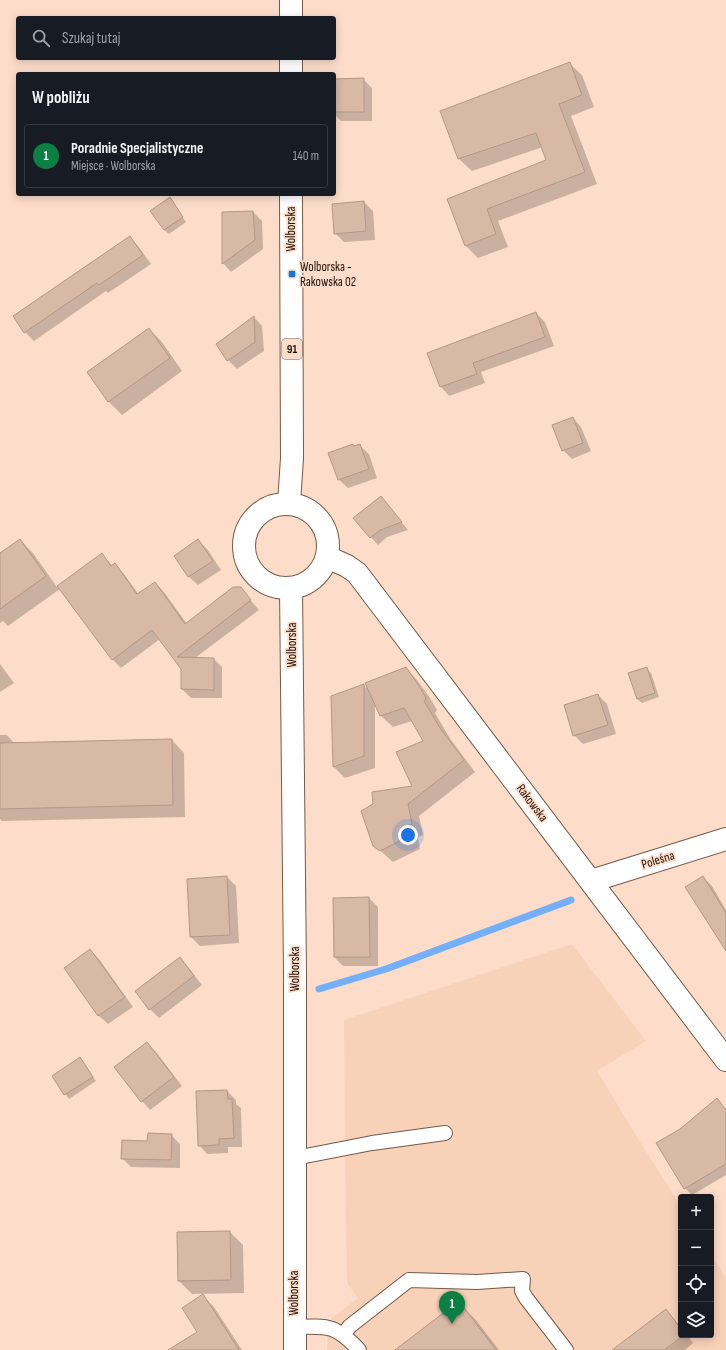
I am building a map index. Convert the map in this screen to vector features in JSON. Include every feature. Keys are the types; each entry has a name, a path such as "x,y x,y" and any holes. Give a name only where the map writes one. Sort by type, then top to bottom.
{"main road":[{"path":"291,0 291,16"},
{"path":"291,60 291,72"},
{"name":"Wolborska","path":"289,503 292,458 291,196"},
{"path":"289,503 301,506 312,512 320,521 326,532 328,544 327,557 317,574 310,581 292,588 279,588 258,578 250,569 245,558 243,546 245,534 250,523 257,514 267,507 289,503"},
{"name":"Rakowska","path":"327,557 347,566 357,573 726,1060"},
{"name":"Wolborska","path":"292,588 295,972 295,1350"},
{"name":"Poleśna","path":"591,881 726,839"}],"lane":[{"path":"295,1158 372,1143 445,1133"},
{"path":"343,1335 350,1326 409,1280 477,1282 522,1279 522,1291 526,1298 566,1350"},
{"path":"294,1327 328,1327 343,1335 359,1350"}],"shaded area":[{"path":"572,944 646,1041 597,1071 678,1201 678,1338 714,1338 714,1259 726,1278 726,1350 327,1350 328,1321 358,1298 347,1283 344,1020"}],"building":[{"path":"570,62 582,95 559,104 585,172 487,209 496,234 465,246 447,199 546,160 536,133 458,159 440,111"},
{"path":"364,78 364,112 336,112 336,79"},
{"path":"170,197 183,217 164,230 150,211"},
{"path":"364,201 366,231 334,234 332,204"},
{"path":"253,211 255,240 222,264 222,212"},
{"path":"130,236 143,255 99,285 97,283 24,333 13,316"},
{"path":"536,312 545,337 473,363 477,374 440,387 427,353"},
{"path":"254,316 255,342 227,361 216,344"},
{"path":"149,328 170,358 108,402 87,372"},
{"path":"573,417 583,443 562,451 552,425"},
{"path":"353,444 354,446 360,444 369,469 338,480 328,453"},
{"path":"381,496 402,522 380,530 370,538 353,518"},
{"path":"20,539 46,576 0,609 0,553"},
{"path":"198,539 213,561 188,577 174,556"},
{"path":"102,553 111,566 115,563 137,594 155,582 185,624 233,587 241,587 251,600 177,657 214,658 214,690 181,689 181,669 152,630 112,660 57,586"},
{"path":"406,667 426,698 424,701 440,728 464,760 408,804 412,824 407,826 408,837 380,851 373,846 361,811 373,804 372,792 412,786 396,752 423,741 404,708 380,716 365,683"},
{"path":"647,667 655,693 637,699 628,673"},
{"path":"364,684 364,756 333,767 331,696"},
{"path":"598,694 608,725 573,736 564,705"},
{"path":"172,739 173,805 0,809 0,743"},
{"path":"227,876 230,935 190,937 187,879"},
{"path":"703,876 726,913 726,951 685,887"},
{"path":"369,897 370,957 334,957 333,898"},
{"path":"90,949 125,997 98,1016 64,968"},
{"path":"180,957 194,976 149,1010 135,991"},
{"path":"147,1042 174,1077 141,1102 114,1067"},
{"path":"80,1057 93,1077 64,1095 52,1076"},
{"path":"227,1090 228,1099 232,1099 234,1138 219,1139 219,1145 198,1146 196,1091"},
{"path":"717,1098 726,1110 726,1164 684,1189 656,1143 680,1129"},
{"path":"148,1133 172,1134 171,1160 121,1159 122,1140 147,1141"},
{"path":"230,1231 231,1280 178,1281 177,1232"},
{"path":"203,1294 239,1350 168,1350 197,1332 182,1308"},
{"path":"459,1301 496,1350 395,1350"},
{"path":"666,1309 678,1325 678,1338 680,1338 664,1350 612,1350"}],"waterway":[{"path":"319,989 386,969 571,900"}],"place":[{"name":"Wolborska - Rakowska 02","path":"292,274"},
{"name":"Poradnie Specjalistyczne","path":"452,1324"}]}
